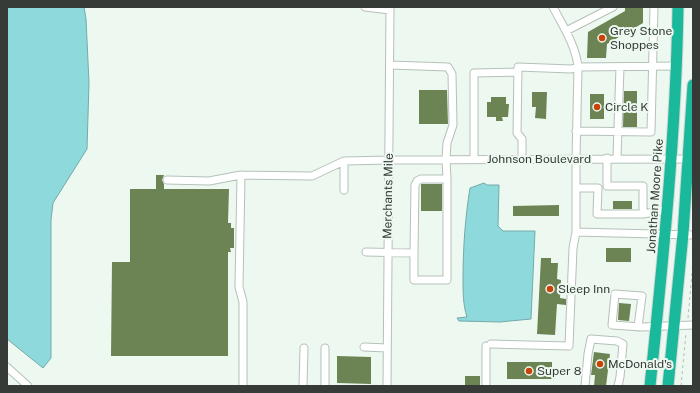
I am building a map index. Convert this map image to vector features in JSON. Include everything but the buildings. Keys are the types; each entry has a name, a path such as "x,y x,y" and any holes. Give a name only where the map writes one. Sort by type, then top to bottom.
{"highway":[{"name":"Jonathan Moore Pike","path":"650,386 668,208 678,7"},
{"path":"668,386 688,235 693,84"}],"street":[{"path":"365,7 390,9"},
{"path":"486,386 489,345 569,346 573,248 576,232 576,131 578,67 577,57 566,31 553,7"},
{"path":"566,31 613,7"},
{"path":"576,131 651,132 654,7"},
{"name":"Merchants Mile","path":"386,386 390,9"},
{"path":"390,65 448,67 452,74 453,125 447,143 446,160 447,179 447,280 414,280 415,185 417,181 421,179 447,179"},
{"path":"522,159 522,140 517,133 518,67 571,69 578,67 676,66"},
{"path":"617,158 620,67"},
{"path":"474,159 474,73 518,72"},
{"path":"607,158 607,186"},
{"name":"Johnson Boulevard","path":"344,162 474,159 691,159"},
{"path":"167,180 209,181 241,175 312,176 344,162 344,190"},
{"path":"241,175 239,287 243,302 243,386"},
{"path":"576,188 643,186 643,214"},
{"path":"598,188 597,214 643,214 668,208"},
{"path":"576,232 688,235"},
{"path":"366,252 414,253"},
{"path":"638,327 642,296 615,294 612,325 638,327 690,323"},
{"path":"585,386 591,339 617,341 623,344 618,386"},
{"path":"364,347 387,348"},
{"path":"303,386 304,348"},
{"path":"325,386 326,348"},
{"path":"7,367 28,386"}],"path":[{"path":"690,323 693,261"},
{"path":"681,386 686,330"}],"water":[{"path":"7,7 84,7 86,19 89,83 87,149 53,203 51,220 51,358 43,368 7,339"},
{"path":"484,183 487,185 499,185 498,226 503,231 535,231 531,319 500,322 459,321 457,318 467,317 463,289 463,268 470,188"}],"place":[{"name":"Grey Stone Shoppes","path":"602,38"},
{"name":"Circle K","path":"597,107"},
{"name":"Sleep Inn","path":"550,289"},
{"name":"McDonald's","path":"600,364"},
{"name":"Super 8","path":"529,371"}]}
